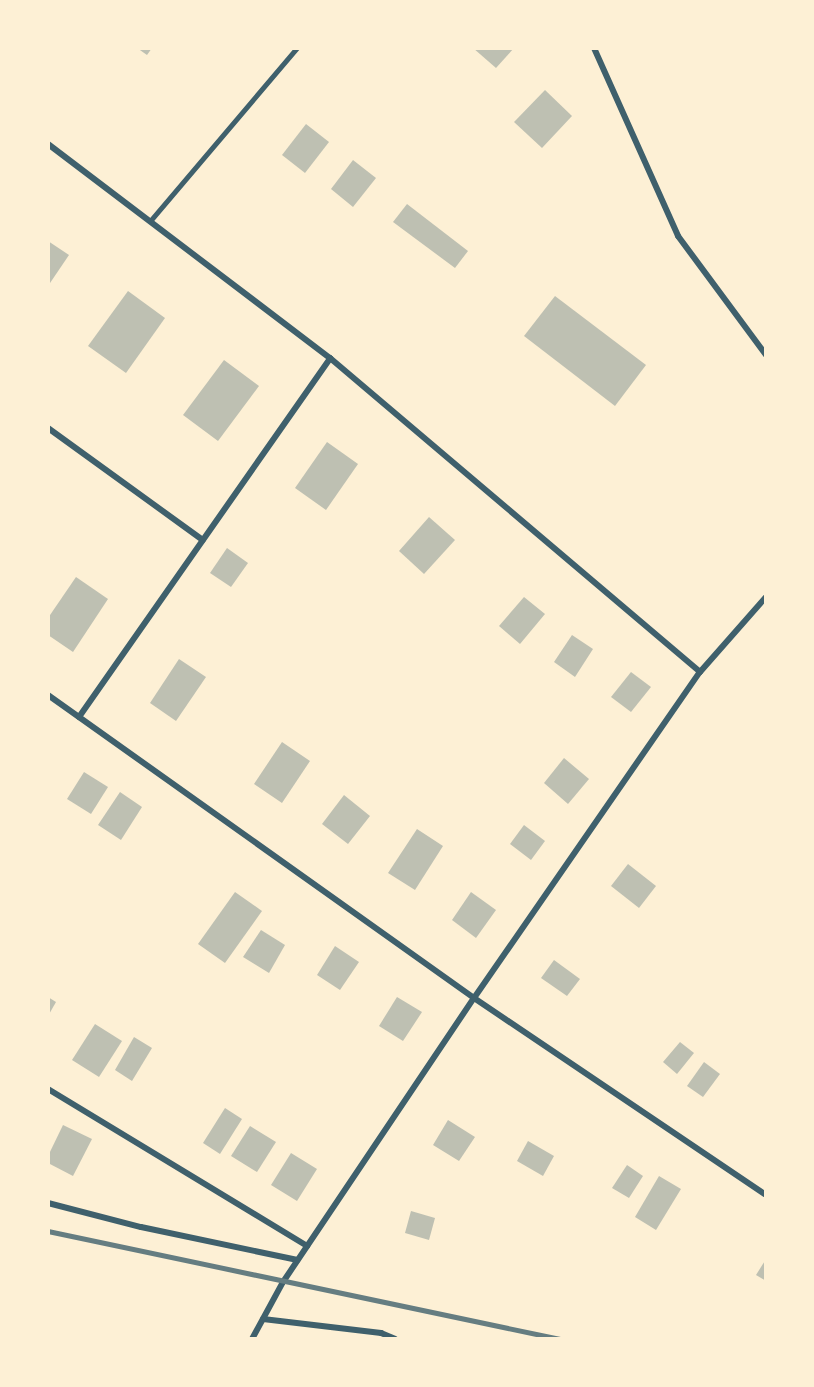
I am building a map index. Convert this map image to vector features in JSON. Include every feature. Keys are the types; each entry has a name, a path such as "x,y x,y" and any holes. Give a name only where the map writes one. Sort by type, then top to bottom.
{"street":[{"path":"594,48 678,236 766,355"},
{"path":"48,144 330,358 700,672"},
{"path":"79,717 330,358"},
{"path":"48,428 203,540"},
{"path":"252,1339 297,1260 474,998 700,672 766,597"},
{"path":"48,695 474,998 766,1195"},
{"path":"48,1089 307,1246"},
{"path":"48,1203 141,1227 297,1260"},
{"path":"263,1319 381,1333 395,1339"}],"lane":[{"path":"151,220 297,48"}],"building":[{"path":"137,48 152,48 147,55"},
{"path":"473,48 514,48 496,68"},
{"path":"545,90 572,116 542,148 514,122"},
{"path":"306,124 329,142 305,173 282,155"},
{"path":"353,160 376,178 353,207 331,189"},
{"path":"407,204 468,251 455,268 393,222"},
{"path":"48,241 69,255 48,286"},
{"path":"128,291 165,318 126,373 88,346"},
{"path":"555,296 646,365 615,406 524,336"},
{"path":"224,360 259,386 218,441 183,415"},
{"path":"327,442 358,464 326,510 295,488"},
{"path":"429,517 455,540 424,574 399,551"},
{"path":"227,548 248,563 231,587 210,573"},
{"path":"76,577 108,599 73,652 48,635 48,618"},
{"path":"524,597 545,614 520,644 499,626"},
{"path":"572,635 593,649 575,677 554,662"},
{"path":"179,659 206,677 176,721 150,703"},
{"path":"631,672 651,687 631,712 611,697"},
{"path":"282,742 310,761 282,803 254,784"},
{"path":"564,758 589,779 568,804 544,783"},
{"path":"84,772 108,787 91,814 67,799"},
{"path":"120,792 142,807 121,840 98,825"},
{"path":"344,795 370,816 348,844 322,824"},
{"path":"524,825 545,841 531,860 510,844"},
{"path":"417,829 443,846 415,890 388,873"},
{"path":"628,864 656,886 639,908 611,886"},
{"path":"235,892 262,911 225,963 198,944"},
{"path":"471,892 496,910 476,938 452,920"},
{"path":"261,930 285,945 269,973 243,957"},
{"path":"335,946 359,962 340,990 317,975"},
{"path":"554,960 580,979 567,996 541,978"},
{"path":"48,997 56,1002 48,1016"},
{"path":"397,997 422,1012 403,1041 379,1026"},
{"path":"95,1024 122,1041 99,1077 72,1060"},
{"path":"134,1037 152,1048 132,1081 115,1070"},
{"path":"680,1042 694,1053 677,1074 663,1062"},
{"path":"704,1062 720,1074 703,1097 687,1086"},
{"path":"225,1108 242,1119 220,1154 203,1143"},
{"path":"448,1120 475,1137 459,1161 433,1145"},
{"path":"63,1125 92,1139 73,1176 48,1163 48,1156"},
{"path":"250,1126 276,1142 257,1172 231,1156"},
{"path":"528,1141 554,1156 543,1176 517,1161"},
{"path":"291,1153 317,1169 297,1201 271,1185"},
{"path":"627,1165 643,1176 629,1198 612,1188"},
{"path":"659,1176 681,1189 656,1230 635,1217"},
{"path":"411,1211 435,1218 429,1240 405,1233"},
{"path":"766,1259 766,1281 756,1275"}],"railway":[{"path":"48,1231 560,1339"}]}
